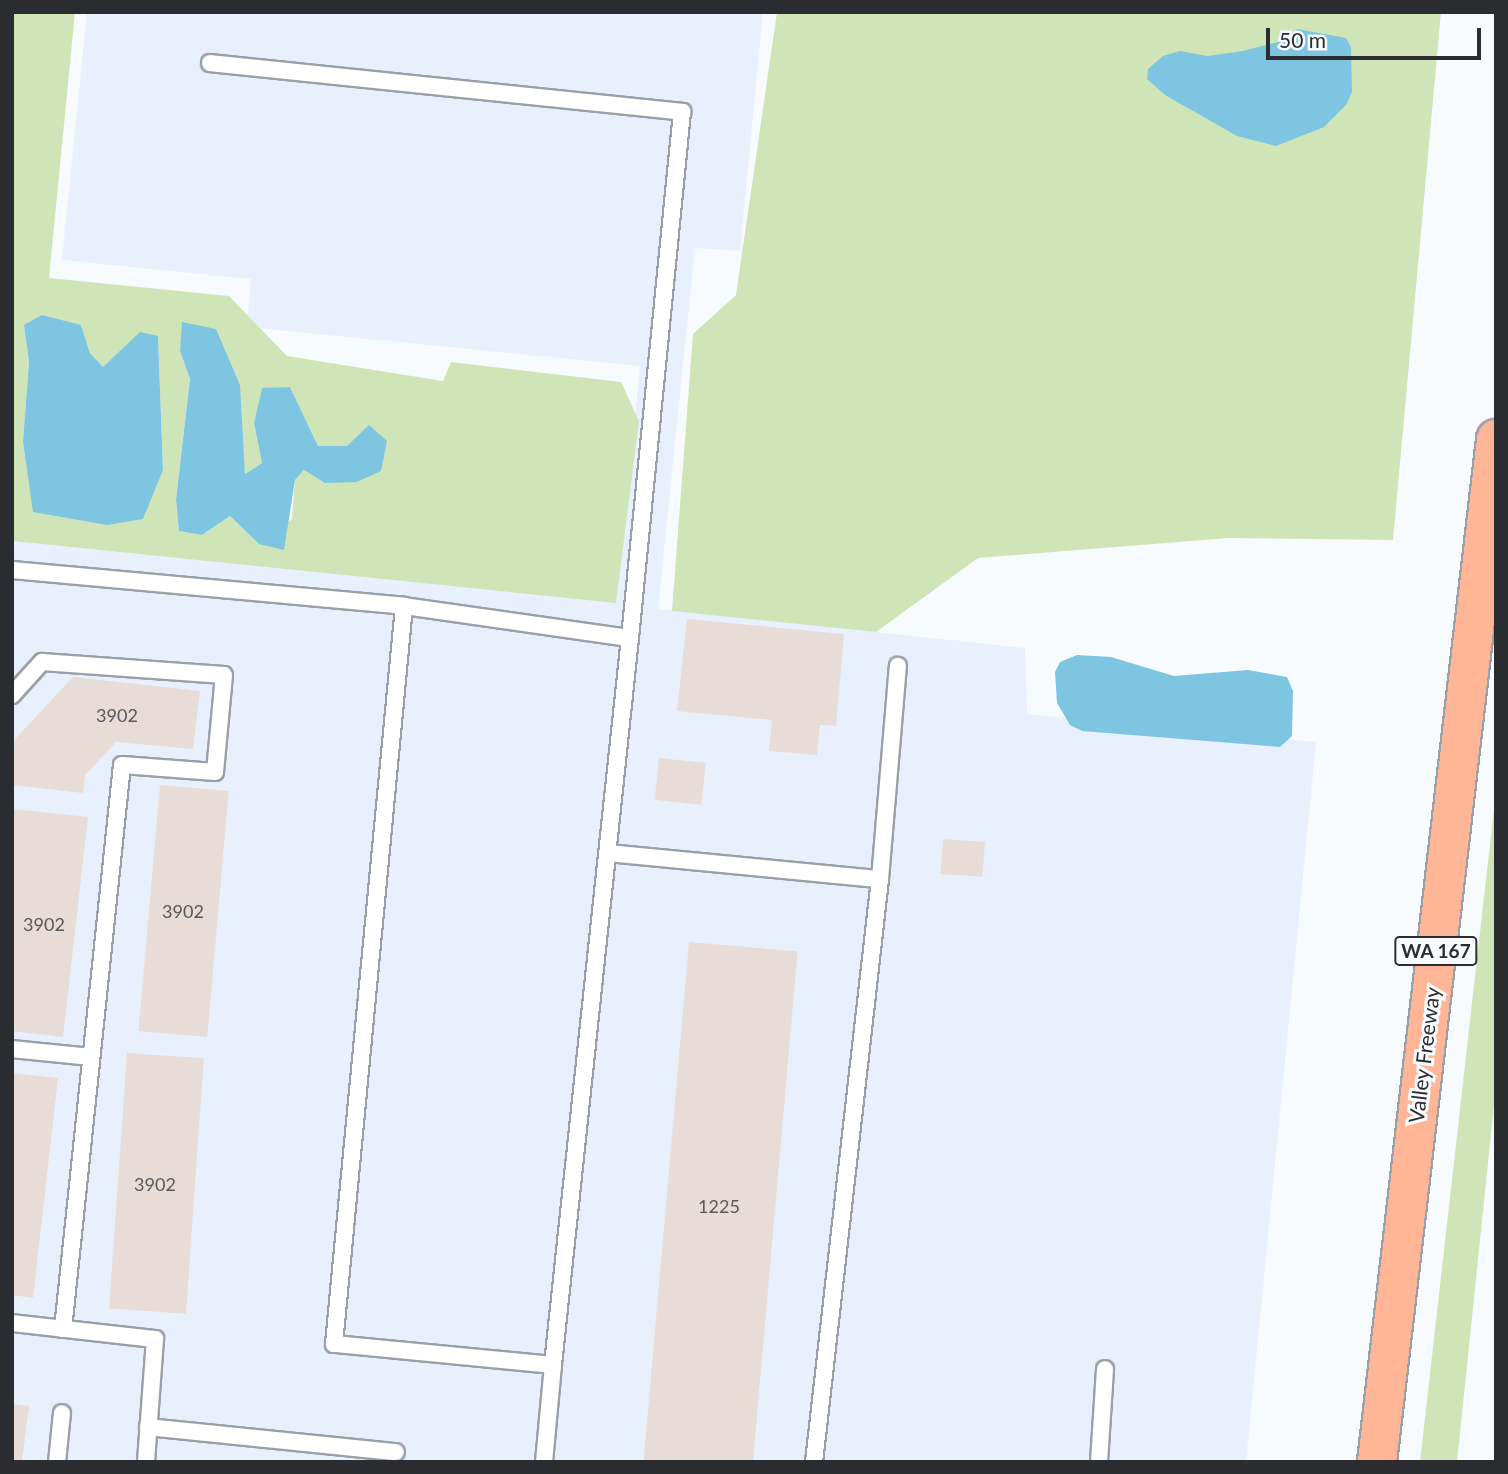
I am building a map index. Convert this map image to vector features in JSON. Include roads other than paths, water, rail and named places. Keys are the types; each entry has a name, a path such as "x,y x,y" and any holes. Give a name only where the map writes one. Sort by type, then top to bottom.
{"highway":[{"name":"Valley Freeway","path":"1377,1462 1496,439"}],"lane":[{"path":"210,63 682,112 544,1462"},
{"path":"12,570 404,606 630,638"},
{"path":"404,606 334,1344 554,1365"},
{"path":"12,695 43,662 224,675 215,772 122,765 63,1329"},
{"path":"814,1462 880,879 898,666"},
{"path":"608,853 880,879"},
{"path":"12,1049 91,1057"},
{"path":"12,1323 155,1339 146,1462"},
{"path":"1099,1462 1105,1369"},
{"path":"57,1462 62,1413"},
{"path":"148,1427 396,1452"}],"water":[{"path":"1297,29 1346,38 1351,47 1352,92 1346,105 1324,127 1276,146 1237,136 1165,95 1147,79 1148,69 1163,56 1180,51 1207,56 1243,51 1282,41"},
{"path":"42,315 81,325 90,353 103,367 140,332 158,336 163,470 143,519 107,525 33,512 23,441 29,362 24,325"},
{"path":"182,322 216,329 240,385 245,474 262,463 254,423 262,388 290,387 318,446 347,446 369,425 387,441 381,471 357,482 325,483 304,470 295,480 284,550 259,544 230,516 202,535 179,531 176,499 190,379 180,351"},
{"path":"1077,655 1111,657 1174,676 1248,670 1287,677 1293,691 1292,736 1280,747 1082,731 1070,725 1057,703 1055,672 1060,662"}]}
